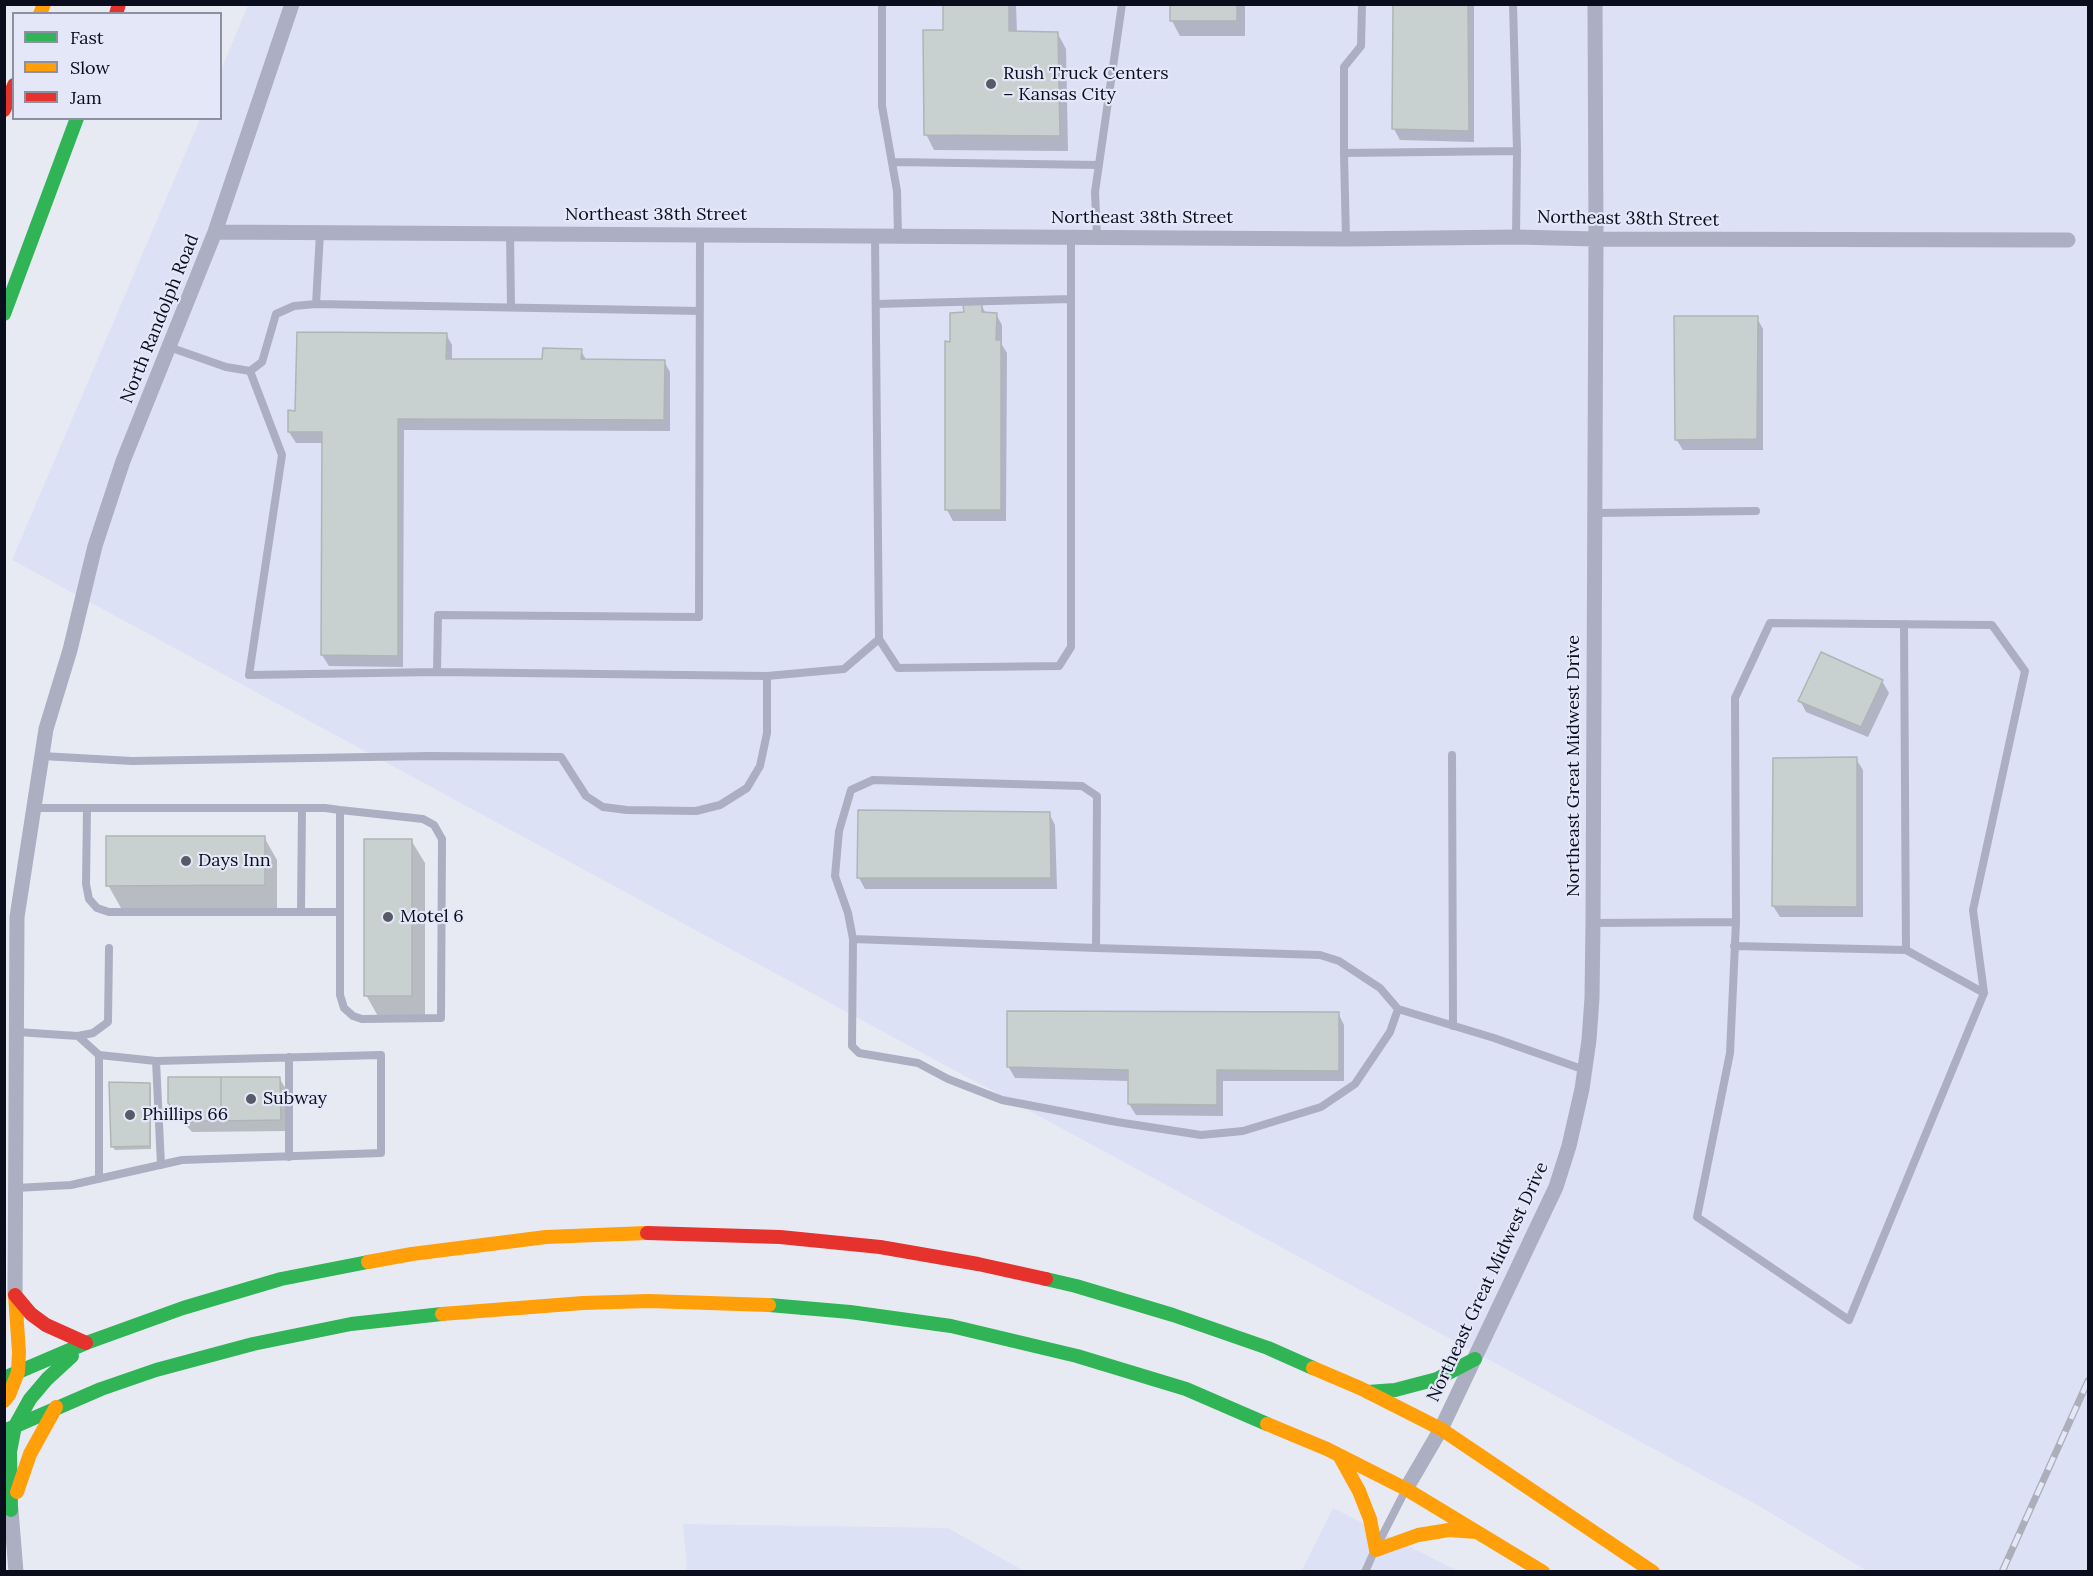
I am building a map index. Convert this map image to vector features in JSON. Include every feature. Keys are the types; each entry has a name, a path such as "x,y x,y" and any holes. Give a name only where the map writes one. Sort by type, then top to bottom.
{"highway":[{"path":"4,110 12,90"},
{"path":"4,314 76,120"},
{"path":"4,1378 152,1317 248,1288 379,1259 478,1244 546,1237 647,1233 746,1236 880,1247 978,1264 1076,1286 1173,1315 1268,1348 1367,1392 1441,1429 1653,1572"},
{"path":"4,1324 15,1295"},
{"path":"15,1295 31,1314 46,1325 86,1343"},
{"path":"4,1401 9,1395 18,1372 15,1295"},
{"path":"10,1428 56,1407 156,1370 253,1344 351,1324 416,1316 583,1303 649,1301 750,1303 951,1326 1067,1353 1186,1389 1267,1422 1406,1488 1543,1572"},
{"path":"8,1506 10,1428 47,1379 86,1343"},
{"path":"1367,1392 1395,1390 1437,1379 1474,1359"},
{"path":"8,1506 30,1454 56,1407"},
{"path":"1339,1455 1359,1491 1370,1519 1376,1550 1429,1533 1449,1530 1478,1532"}],"street":[{"name":"North Randolph Road","path":"15,1295 17,917 46,729 70,650 102,525 123,461 215,232 292,4"},
{"name":"Northeast Great Midwest Drive","path":"1406,1488 1441,1429 1556,1187 1569,1146 1585,1070 1592,998 1593,923 1595,4"},
{"name":"Northeast 38th Street","path":"215,232 1347,239 1516,237 2068,240"},
{"path":"8,1506 16,1572"}],"lane":[{"path":"882,4 882,106 897,191 898,236"},
{"path":"1098,237 1095,192 1122,4"},
{"path":"1347,239 1344,67 1361,46 1362,4"},
{"path":"1513,4 1517,151 1516,237"},
{"path":"1344,153 1517,151"},
{"path":"892,162 1099,165"},
{"path":"316,304 320,233"},
{"path":"510,234 512,307"},
{"path":"437,672 438,615 699,617 700,235"},
{"path":"876,236 879,639 898,668 1059,666 1071,647 1071,237"},
{"path":"876,304 1071,299"},
{"path":"169,347 226,367 250,371 262,362 276,314 294,306 316,304 700,311"},
{"path":"250,371 282,455 249,675 437,672 767,676 844,669 879,639"},
{"path":"1595,513 1756,511"},
{"path":"1770,623 1992,625 2025,671 1973,910 1984,993 1849,1320 1697,1217 1730,1053 1736,922 1735,698 1770,623"},
{"path":"1904,624 1906,950"},
{"path":"42,756 132,761 429,756 561,757 586,796 603,807 627,810 696,811 720,805 747,788 760,766 767,733 767,676"},
{"path":"1452,755 1453,1026"},
{"path":"1096,948 1096,796 1082,786 873,780 851,790 839,831 835,876 848,913 853,939 852,1046 859,1053 918,1063 976,1091 1002,1100 1201,1135 1243,1131 1321,1107 1356,1084 1390,1032 1398,1009"},
{"path":"34,808 302,808 340,810 423,819 434,825 442,839 441,1018 362,1019 353,1016 344,1008 340,995 340,810"},
{"path":"87,808 86,884 89,899 97,908 109,912 340,912"},
{"path":"301,912 302,808"},
{"path":"1593,923 1736,922"},
{"path":"853,939 1320,955 1339,961 1380,988 1398,1009 1585,1070"},
{"path":"1734,946 1906,950 1984,993"},
{"path":"17,1032 78,1036 93,1033 108,1022 109,948"},
{"path":"16,1188 71,1185 182,1161 381,1153 381,1055 156,1061 99,1055 78,1036"},
{"path":"99,1055 99,1179"},
{"path":"289,1058 289,1156"},
{"path":"156,1061 161,1165"},
{"path":"1365,1572 1406,1488"}],"shaded area":[{"path":"248,5 2088,5 2088,1571 1867,1571 1759,1506 12,560 200,120 222,120 222,68"},
{"path":"1333,1508 1458,1571 1301,1572"},
{"path":"683,1524 948,1528 1024,1571 687,1571"}],"building":[{"name":"Rush Truck Centers – Kansas City","path":"943,4 1009,4 1009,31 1058,32 1060,136 924,135 923,30 943,30"},
{"path":"1170,4 1237,4 1237,21 1170,21"},
{"path":"1393,4 1468,4 1469,131 1392,129"},
{"path":"982,304 982,312 997,313 996,340 1001,340 1001,510 945,510 945,341 950,342 950,313 964,312 963,305"},
{"path":"1674,316 1758,316 1757,439 1675,440"},
{"path":"297,332 447,333 446,359 542,359 543,348 582,349 581,359 665,360 664,420 398,419 398,656 321,655 322,432 288,432 288,410 295,411"},
{"path":"1821,652 1883,680 1861,727 1798,701"},
{"path":"1857,757 1857,907 1772,906 1773,758"},
{"path":"858,810 1050,812 1051,878 857,878"},
{"name":"Days Inn","path":"106,836 265,836 265,885 106,886"},
{"name":"Motel 6","path":"364,839 412,839 412,996 364,996"},
{"path":"1007,1011 1339,1012 1339,1071 1217,1070 1217,1105 1128,1104 1128,1070 1007,1067"},
{"path":"168,1077 221,1077 221,1121 184,1121 168,1103"},
{"name":"Subway","path":"221,1077 280,1077 281,1120 221,1121"},
{"name":"Phillips 66","path":"109,1082 150,1083 150,1146 111,1147"}],"railway":[{"path":"2002,1572 2088,1381"}],"traffic: fast":[{"path":"4,314 76,120"},
{"path":"4,1378 86,1343 183,1308 281,1279 368,1262"},
{"path":"1046,1279 1173,1315 1268,1348 1313,1368"},
{"path":"769,1305 850,1312 951,1326 1077,1356 1186,1389 1267,1424"},
{"path":"4,1431 101,1389 156,1370 253,1344 351,1324 442,1314"},
{"path":"11,1510 10,1452 15,1426 30,1399 47,1379 72,1356"},
{"path":"1368,1392 1395,1390 1437,1379 1475,1359"}],"traffic: slow":[{"path":"41,12 44,4"},
{"path":"368,1262 412,1254 546,1237 647,1233"},
{"path":"4,1401 9,1395 18,1372 15,1295"},
{"path":"442,1314 583,1303 649,1301 769,1305"},
{"path":"1313,1368 1360,1388 1441,1429 1653,1572"},
{"path":"17,1492 30,1454 56,1407"},
{"path":"1267,1424 1327,1449 1406,1489 1543,1572"},
{"path":"1339,1455 1359,1491 1370,1519 1376,1550 1418,1535 1449,1530 1476,1532"}],"traffic: jam":[{"path":"117,12 119,4"},
{"path":"4,110 12,90"},
{"path":"647,1233 780,1237 880,1247 978,1264 1046,1279"},
{"path":"15,1295 31,1314 46,1325 86,1343"}],"place":[{"name":"Rush Truck Centers – Kansas City","path":"991,84"},
{"name":"Days Inn","path":"186,861"},
{"name":"Motel 6","path":"388,917"},
{"name":"Subway","path":"251,1099"},
{"name":"Phillips 66","path":"130,1115"}]}
